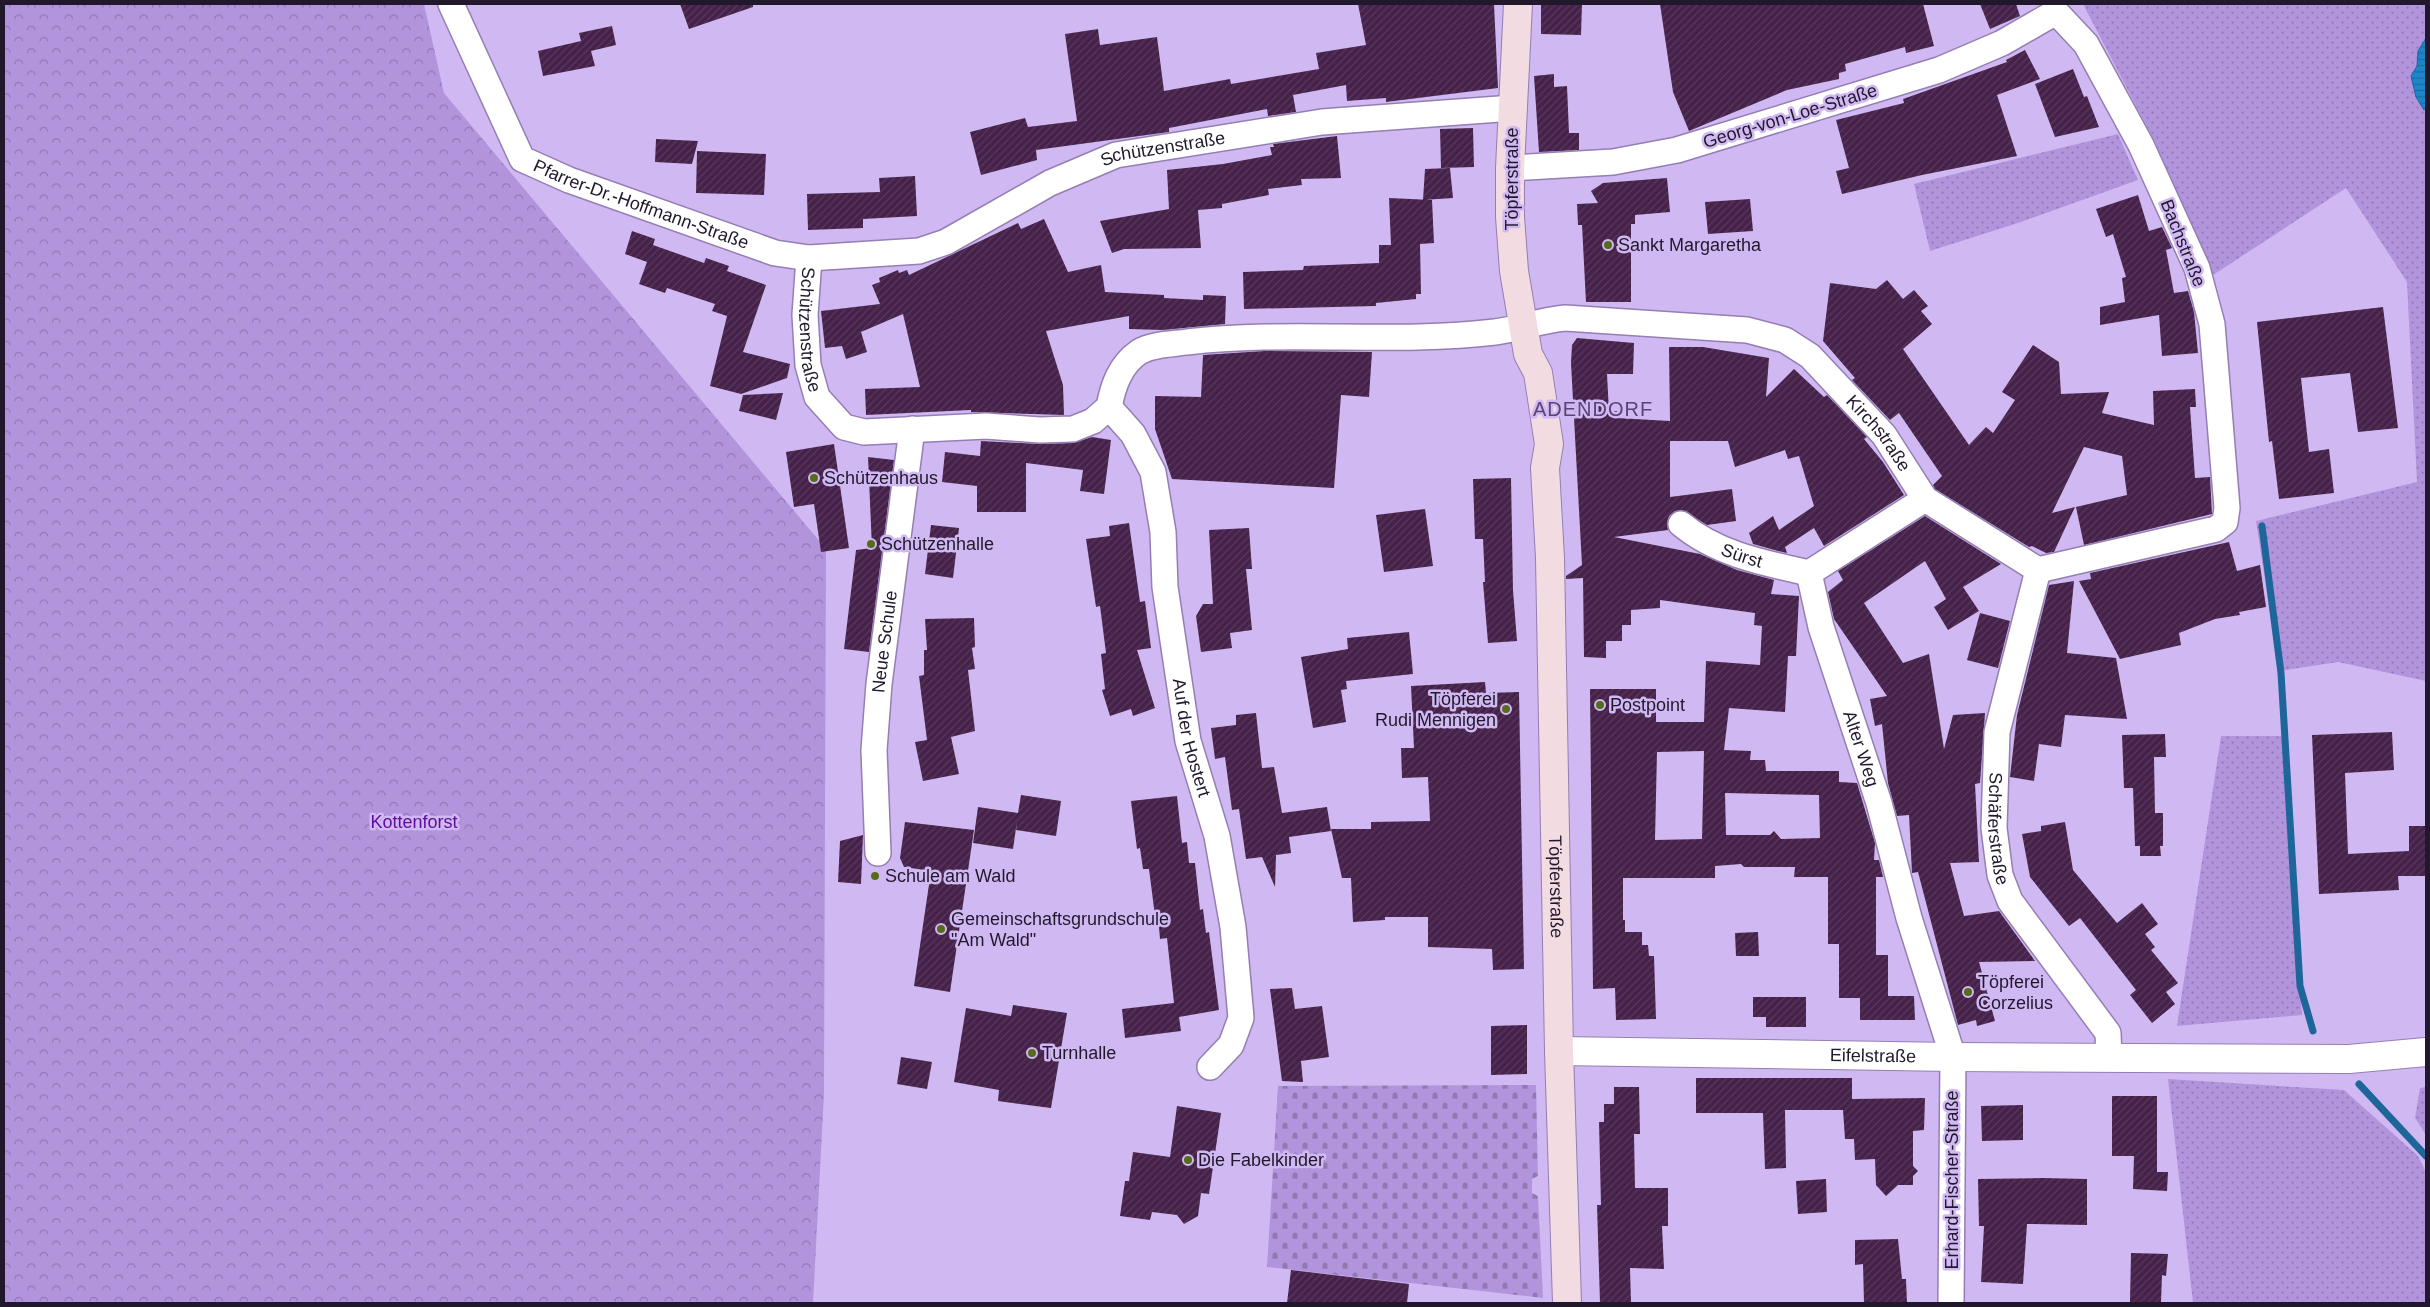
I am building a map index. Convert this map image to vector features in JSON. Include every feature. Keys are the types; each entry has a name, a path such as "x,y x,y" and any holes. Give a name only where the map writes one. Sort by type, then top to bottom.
{"main road":[{"name":"Töpferstraße","path":"1518,4 1510,168 1510,217 1514,270 1528,354 1522,376 1534,455 1545,468 1550,558 1559,1051 1567,1303"}],"street":[{"name":"Pfarrer-Dr.-Hoffmann-Straße","path":"450,4 522,159 568,180 775,253 809,258"},
{"name":"Georg-von-Loe-Straße","path":"1510,168 1613,162 1677,150 1939,70 2002,43 2056,12"},
{"name":"Bachstraße","path":"2038,570 2216,529 2225,522 2227,508 2212,324 2197,268 2140,145 2086,44 2056,12"},
{"name":"Schützenstraße","path":"1109,407 1093,420 1073,429 1040,430 986,426 864,432 844,427 816,396 808,365 805,315 809,258 919,251 946,242 1050,183 1116,155 1322,122 1513,108"},
{"name":"Kirchstraße","path":"1524,326 1546,320 1565,318 1747,330 1785,340 1810,356 1884,435 1925,499 2038,570"},
{"path":"1109,407 1113,386 1127,364 1140,352 1160,346 1211,339 1374,337 1495,332 1524,326"},
{"name":"Auf der Hostert","path":"1109,407 1133,434 1152,472 1163,532 1165,586 1188,741 1217,836 1233,926 1241,1018 1232,1045 1210,1067"},
{"name":"Neue Schule","path":"878,853 874,750 879,684 912,429"},
{"path":"1809,572 1925,499"},
{"name":"Sürst","path":"1681,524 1696,536 1743,557 1809,572"},
{"name":"Schäferstraße","path":"2038,570 1997,732 1994,828 2000,875 2010,902 2108,1033 2109,1058"},
{"name":"Alter Weg","path":"1809,572 1822,627 1879,803 1909,918 1953,1057"},
{"name":"Eifelstraße","path":"1559,1051 1953,1057 2349,1059 2426,1052"},
{"name":"Erhard-Fischer-Straße","path":"1951,1303 1953,1057"}],"green space":[{"name":"Kottenforst","path":"4,4 424,4 444,93 826,549 824,1094 813,1303 4,1303"},
{"path":"2083,4 2426,4 2426,681 2338,662 2279,671 2256,521 2417,482 2407,282 2346,188 2210,277 2156,144"},
{"path":"2118,134 2138,180 2018,223 1930,251 1914,184"},
{"path":"2221,736 2282,736 2302,1015 2177,1026"},
{"path":"2168,1079 2344,1090 2418,1156 2426,1172 2426,1303 2193,1303"},
{"path":"1536,1085 1538,1176 1532,1179 1532,1193 1538,1196 1543,1298 1267,1267 1278,1086"},
{"path":"2426,1087 2426,1135 2415,1118 2420,1088"}],"water":[{"path":"2426,38 2426,106 2424,110 2416,97 2411,76 2417,66 2418,51"}],"building":[{"path":"680,4 753,4 753,7 689,29"},
{"path":"1358,4 1494,4 1498,88 1386,102 1386,98 1347,101 1346,85 1293,95 1296,112 1268,116 1267,109 1169,128 1169,132 1036,150 1037,160 981,175 970,132 1025,118 1028,127 1077,121 1065,34 1098,29 1100,45 1157,37 1164,91 1230,79 1231,84 1319,69 1316,53 1366,45"},
{"path":"1541,4 1582,4 1581,35 1541,34"},
{"path":"1660,4 1923,4 1934,46 1906,53 1905,47 1845,64 1846,71 1839,73 1839,79 1787,90 1689,131 1673,92"},
{"path":"1980,4 2016,4 2020,16 1990,29"},
{"path":"612,26 616,45 591,51 595,66 543,76 538,51 581,41 579,33"},
{"path":"2025,50 2040,79 1997,95 2017,156 1922,175 1842,194 1836,171 1849,168 1836,120 1904,103 1903,99 2007,62 2006,60"},
{"path":"2073,69 2084,97 2087,96 2099,127 2055,137 2035,84"},
{"path":"1554,74 1554,87 1567,86 1569,133 1579,133 1579,150 1539,152 1534,76"},
{"path":"1473,128 1474,167 1441,168 1440,129"},
{"path":"1337,136 1341,178 1301,179 1302,185 1268,189 1269,195 1222,204 1222,208 1198,210 1201,248 1124,249 1112,253 1100,221 1169,209 1167,170 1223,164 1272,155 1270,147 1274,147 1273,144"},
{"path":"656,139 698,141 692,164 655,162"},
{"path":"697,151 766,154 764,195 696,193"},
{"path":"1450,168 1453,198 1423,200 1425,169"},
{"path":"915,176 917,216 863,219 863,228 808,230 807,194 880,192 879,178"},
{"name":"Sankt Margaretha","path":"1667,178 1670,212 1635,215 1635,224 1631,224 1631,302 1586,302 1582,225 1578,225 1577,204 1598,203 1591,191 1603,183"},
{"path":"2138,195 2149,231 2162,227 2172,248 2166,250 2174,293 2188,291 2194,312 2198,353 2162,356 2159,315 2100,325 2100,307 2125,302 2122,278 2126,277 2113,234 2106,237 2096,209"},
{"path":"1389,198 1432,200 1434,243 1420,244 1421,294 1416,294 1416,299 1376,303 1376,306 1244,309 1243,272 1303,270 1304,266 1379,263 1379,245 1391,245"},
{"path":"1750,199 1753,231 1708,234 1705,202"},
{"path":"1044,219 1068,272 1101,265 1105,292 1164,295 1164,298 1203,300 1203,295 1226,296 1225,324 1163,330 1129,329 1129,316 1046,331 1063,385 1064,415 971,412 971,410 866,415 865,389 920,387 903,314 861,332 867,352 846,359 842,346 825,348 821,311 880,304 872,285 880,282 879,278 898,270 899,273 907,270 909,275 1018,223 1021,229"},
{"path":"632,231 655,239 653,245 704,263 706,258 729,266 727,271 766,285 743,352 790,364 787,378 741,394 710,386 727,316 712,311 715,304 667,288 665,293 639,284 647,262 625,254"},
{"path":"1887,280 1903,299 1914,290 1928,306 1921,311 1932,324 1903,349 1969,445 1986,427 1993,433 2015,400 2002,392 2033,345 2059,362 2061,394 2109,392 2102,413 2154,425 2153,391 2195,389 2196,407 2190,407 2195,478 2210,477 2212,514 2084,545 2076,507 2127,495 2122,456 2084,447 2052,513 2075,507 2054,552 2046,553 2032,546 2029,547 1935,489 1933,485 1942,476 1899,413 1890,420 1852,380 1855,378 1823,341 1830,283 1876,289"},
{"path":"2383,307 2398,428 2358,432 2350,373 2301,378 2309,452 2329,449 2334,493 2279,499 2272,441 2269,442 2257,322"},
{"path":"1577,338 1634,343 1633,374 1607,374 1609,412 1617,411 1617,418 1670,421 1669,347 1703,347 1769,358 1766,397 1794,369 1824,397 1827,395 1867,437 1864,439 1883,462 1904,495 1824,546 1814,528 1785,547 1787,553 1778,551 1753,544 1749,533 1773,516 1779,530 1814,506 1799,456 1788,459 1785,450 1735,467 1728,441 1670,441 1670,497 1732,489 1736,521 1707,525 1682,510 1675,511 1669,516 1668,530 1614,537 1700,554 1737,570 1774,580 1771,594 1799,596 1796,656 1788,656 1785,712 1729,708 1724,750 1751,751 1750,760 1765,760 1766,771 1839,771 1839,782 1857,783 1875,843 1874,860 1879,860 1883,877 1876,877 1876,955 1888,955 1888,996 1914,996 1915,1020 1860,1020 1860,998 1839,998 1839,944 1828,944 1828,877 1794,877 1795,867 1744,867 1741,864 1715,866 1715,878 1623,878 1623,920 1625,920 1625,932 1642,932 1642,945 1648,945 1649,956 1654,956 1656,1019 1616,1020 1615,988 1593,989 1590,689 1656,689 1656,722 1704,722 1706,661 1760,665 1762,626 1754,625 1755,613 1660,600 1660,608 1631,610 1631,625 1622,625 1622,641 1606,641 1606,658 1584,657 1583,578 1566,579 1566,576 1582,565 1571,363 1572,345","holes":["1704,751 1702,839 1655,840 1657,752","1725,793 1819,795 1820,838 1781,839 1774,831 1770,835 1726,835"]},
{"path":"1264,351 1372,352 1369,397 1341,395 1334,488 1172,479 1155,429 1155,396 1201,397 1203,355"},
{"path":"783,393 776,420 739,411 743,395"},
{"path":"1092,437 1111,440 1104,494 1080,491 1083,470 1026,463 1026,512 977,512 977,486 942,482 945,452 980,456 981,441 1039,444 1073,443"},
{"name":"Schützenhaus","path":"834,444 849,548 821,552 814,504 794,507 786,452"},
{"name":"Schützenhalle","path":"868,457 894,460 869,652 844,649 856,550 872,548"},
{"path":"1511,478 1513,590 1517,641 1488,643 1483,582 1485,582 1483,539 1475,539 1473,479"},
{"path":"1425,509 1433,566 1384,572 1376,515"},
{"path":"1925,516 2001,564 1963,587 1979,611 1948,630 1934,607 1946,599 1925,561 1864,603 1903,663 1929,654 1944,749 1953,715 1985,713 1980,783 1975,784 1979,862 1950,863 1964,916 1999,911 2035,961 1979,962 1995,1021 1977,1026 1976,1020 1958,1025 1918,872 1912,873 1909,815 1897,816 1888,783 1882,724 1875,726 1870,699 1887,696 1834,619 1828,592 1843,580 1838,571"},
{"path":"1129,523 1140,602 1145,601 1151,648 1137,650 1155,708 1133,716 1131,709 1110,716 1102,690 1105,689 1101,654 1106,653 1100,606 1096,607 1086,539 1110,536 1109,526"},
{"path":"931,525 959,528 953,578 925,574"},
{"path":"1249,528 1252,569 1246,569 1252,630 1230,633 1232,648 1201,652 1196,616 1203,604 1213,604 1209,530"},
{"path":"2229,542 2237,571 2260,565 2266,607 2239,612 2240,615 2215,619 2179,633 2181,645 2120,659 2079,581 2091,579 2090,573"},
{"path":"2074,581 2067,653 2116,658 2127,719 2065,715 2061,747 2039,744 2034,781 2010,777 2017,715 2049,585"},
{"path":"1980,613 2010,621 1998,668 1967,660"},
{"path":"974,618 975,647 972,648 975,669 968,670 975,731 951,737 959,774 923,781 915,742 927,740 919,676 924,675 924,650 927,650 925,619"},
{"path":"1409,632 1413,674 1346,681 1347,689 1341,690 1346,722 1313,728 1301,657 1348,649 1347,638"},
{"path":"1485,682 1486,693 1519,692 1524,969 1493,970 1492,949 1428,947 1428,917 1385,917 1385,920 1353,922 1351,878 1342,878 1331,829 1371,829 1371,822 1430,821 1428,777 1402,778 1401,748 1414,748 1411,686"},
{"path":"1256,713 1262,768 1274,767 1282,813 1327,807 1331,831 1289,837 1291,853 1276,855 1275,887 1262,857 1246,859 1239,809 1232,810 1225,757 1215,759 1211,728 1236,725 1236,715"},
{"path":"2392,732 2394,770 2345,773 2348,854 2409,851 2409,826 2426,826 2426,876 2398,876 2399,890 2319,894 2312,735"},
{"path":"2165,734 2166,757 2154,757 2155,813 2163,813 2163,846 2160,846 2161,856 2140,856 2140,846 2135,846 2133,788 2124,788 2122,735"},
{"path":"1021,795 1061,801 1056,836 1016,830 1017,821 1013,849 973,843 978,807 1018,813"},
{"path":"1177,796 1182,843 1187,842 1189,863 1195,863 1200,910 1203,909 1206,933 1209,932 1219,1010 1179,1017 1181,1031 1125,1038 1122,1009 1174,1003 1167,938 1160,939 1158,915 1155,916 1149,869 1143,869 1140,848 1137,849 1131,801"},
{"name":"Gemeinschaftsgrundschule \"Am Wald\"","path":"905,822 974,830 950,992 914,986 931,871 904,867 900,858"},
{"path":"2065,822 2073,870 2117,923 2142,903 2158,924 2145,934 2155,947 2151,950 2178,983 2166,992 2175,1004 2152,1023 2130,995 2136,990 2080,918 2069,926 2030,877 2022,834 2041,831 2041,826"},
{"path":"863,835 861,884 838,882 840,841"},
{"path":"1758,932 1759,956 1736,956 1735,933"},
{"path":"1292,988 1295,1009 1322,1006 1329,1057 1301,1061 1303,1082 1282,1081 1270,989"},
{"path":"1753,997 1806,997 1806,1027 1766,1027 1766,1017 1753,1017"},
{"name":"Turnhalle","path":"1013,1005 1067,1013 1051,1108 998,1101 999,1090 954,1082 966,1008 1011,1016"},
{"path":"1527,1025 1527,1074 1491,1075 1491,1026"},
{"path":"901,1057 932,1062 927,1089 897,1084"},
{"path":"1696,1078 1852,1078 1852,1099 1925,1098 1924,1130 1913,1131 1913,1166 1918,1171 1913,1176 1913,1185 1898,1185 1886,1196 1876,1185 1875,1159 1855,1160 1854,1139 1845,1139 1843,1110 1785,1110 1786,1168 1765,1169 1763,1113 1696,1113"},
{"path":"1614,1087 1639,1087 1640,1134 1634,1134 1635,1188 1668,1188 1668,1226 1662,1226 1664,1269 1630,1268 1631,1302 1600,1303 1597,1205 1601,1205 1599,1122 1604,1122 1604,1104 1614,1104"},
{"path":"2112,1096 2157,1096 2157,1172 2168,1172 2167,1191 2133,1189 2134,1156 2112,1156"},
{"path":"2023,1105 2023,1140 1982,1141 1981,1106"},
{"name":"Die Fabelkinder","path":"1177,1106 1221,1113 1209,1194 1201,1193 1198,1216 1184,1224 1177,1215 1152,1212 1150,1220 1120,1216 1125,1181 1129,1181 1133,1152 1170,1157"},
{"path":"1826,1179 1827,1212 1798,1214 1796,1181"},
{"path":"1978,1179 2087,1179 2087,1225 2027,1224 2023,1284 1981,1282 1984,1226 1979,1226"},
{"path":"1898,1239 1902,1279 1906,1279 1907,1303 1864,1303 1863,1264 1855,1265 1855,1240"},
{"path":"2131,1253 2168,1254 2166,1276 2162,1275 2161,1302 2130,1302"},
{"path":"1291,1270 1409,1284 1407,1303 1287,1303"}],"waterway":[{"path":"2262,526 2281,673 2300,986 2313,1031"},
{"path":"2359,1084 2426,1156"}],"place":[{"name":"Sankt Margaretha","path":"1608,245"},
{"name":"Schützenhaus","path":"814,478"},
{"name":"Schützenhalle","path":"871,544"},
{"name":"Postpoint","path":"1600,705"},
{"name":"Töpferei Rudi Mennigen","path":"1506,709"},
{"name":"Schule am Wald","path":"875,876"},
{"name":"Gemeinschaftsgrundschule \"Am Wald\"","path":"941,929"},
{"name":"Töpferei Corzelius","path":"1968,992"},
{"name":"Turnhalle","path":"1032,1053"},
{"name":"Die Fabelkinder","path":"1188,1160"}],"district":[{"name":"ADENDORF","path":"1593,409"}]}
